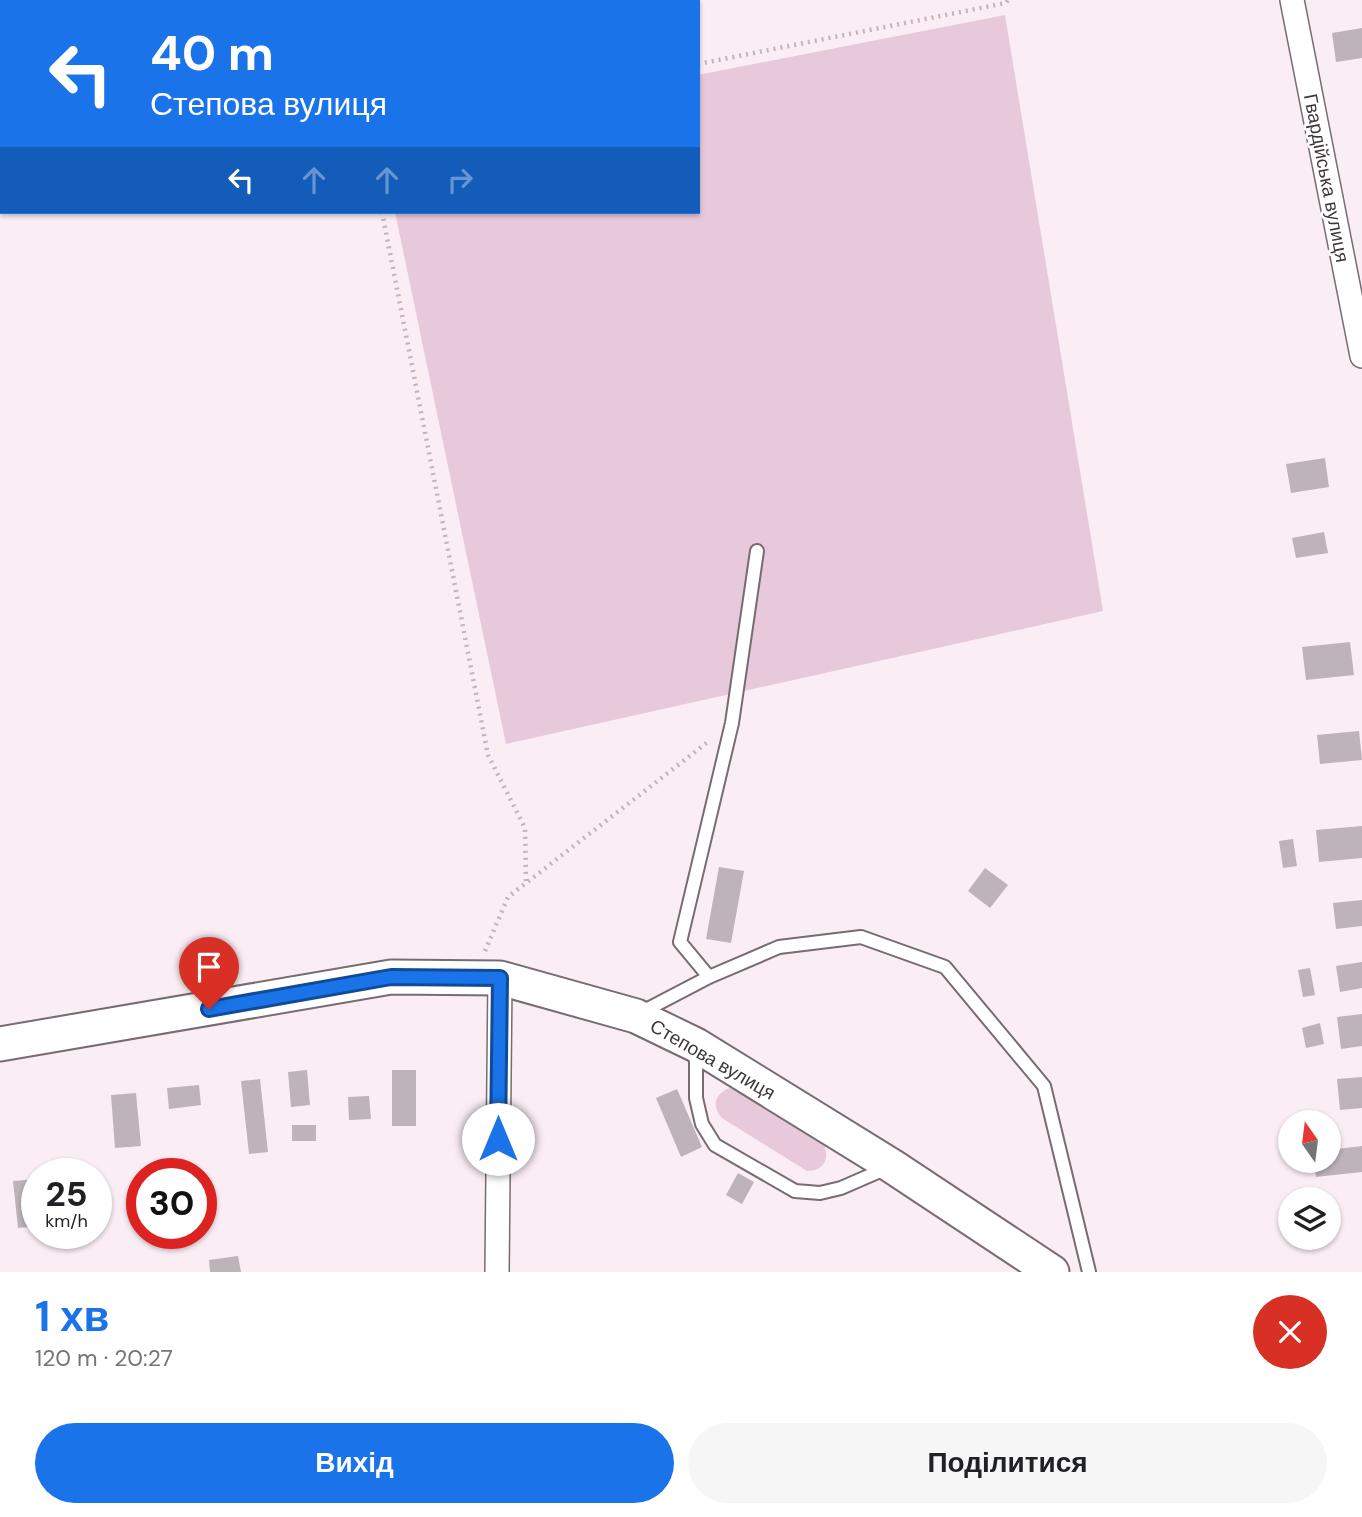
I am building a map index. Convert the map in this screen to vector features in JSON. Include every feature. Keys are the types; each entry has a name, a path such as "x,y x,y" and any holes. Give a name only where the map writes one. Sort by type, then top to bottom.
{"street":[{"name":"Гвардійська вулиця","path":"1292,0 1362,356"},
{"name":"Степова вулиця","path":"0,1045 391,977 487,978 636,1016 696,1045 892,1166 1052,1272"},
{"path":"487,978 497,1272"}],"lane":[{"path":"709,977 680,942 732,723 757,551"},
{"path":"636,1016 709,977 779,947 861,937 945,967 1044,1086 1089,1272"},
{"path":"696,1045 696,1098 702,1124 715,1145 795,1191 820,1193 841,1188 892,1166"}],"path":[{"path":"700,64 1006,3 1008,0"},
{"path":"382,214 488,755 525,828 526,883"},
{"path":"487,978 508,897 732,723"}],"shaded area":[{"path":"1005,15 1103,611 506,744 395,214 700,214 700,75"},
{"path":"729,1088 741,1090 824,1145 824,1164 807,1171 722,1118 716,1109 716,1101 720,1094"}],"building":[{"path":"1362,28 1362,58 1336,62 1332,33"},
{"path":"1325,458 1329,487 1291,493 1286,464"},
{"path":"1324,532 1328,553 1296,558 1292,538"},
{"path":"1350,642 1354,675 1306,680 1302,647"},
{"path":"1359,731 1362,760 1320,764 1317,735"},
{"path":"1362,826 1362,858 1319,862 1316,830"},
{"path":"1293,839 1297,866 1283,868 1279,841"},
{"path":"719,867 744,871 731,943 706,939"},
{"path":"985,868 1008,885 990,908 968,891"},
{"path":"1362,900 1362,926 1336,929 1333,903"},
{"path":"1362,962 1362,988 1340,992 1336,966"},
{"path":"1310,968 1315,995 1303,997 1298,970"},
{"path":"1362,1014 1362,1046 1341,1049 1337,1017"},
{"path":"1320,1023 1324,1044 1306,1048 1302,1028"},
{"path":"307,1070 310,1105 291,1107 288,1072"},
{"path":"392,1070 416,1070 416,1126 392,1126"},
{"path":"1362,1077 1362,1108 1340,1110 1337,1079"},
{"path":"260,1079 268,1152 249,1154 241,1081"},
{"path":"199,1085 201,1105 169,1109 167,1088"},
{"path":"677,1089 702,1147 681,1157 656,1098"},
{"path":"136,1093 141,1146 115,1148 111,1095"},
{"path":"369,1096 371,1119 349,1120 348,1097"},
{"path":"292,1125 316,1125 316,1141 292,1141"},
{"path":"1362,1146 1362,1172 1316,1177 1316,1173 1341,1173 1341,1148"},
{"path":"738,1173 754,1182 742,1204 726,1195"},
{"path":"21,1180 21,1228 18,1228 13,1181"},
{"path":"238,1256 241,1272 210,1272 209,1260"}],"route":[{"path":"209,1009 391,977 500,978 498,1139"}]}
